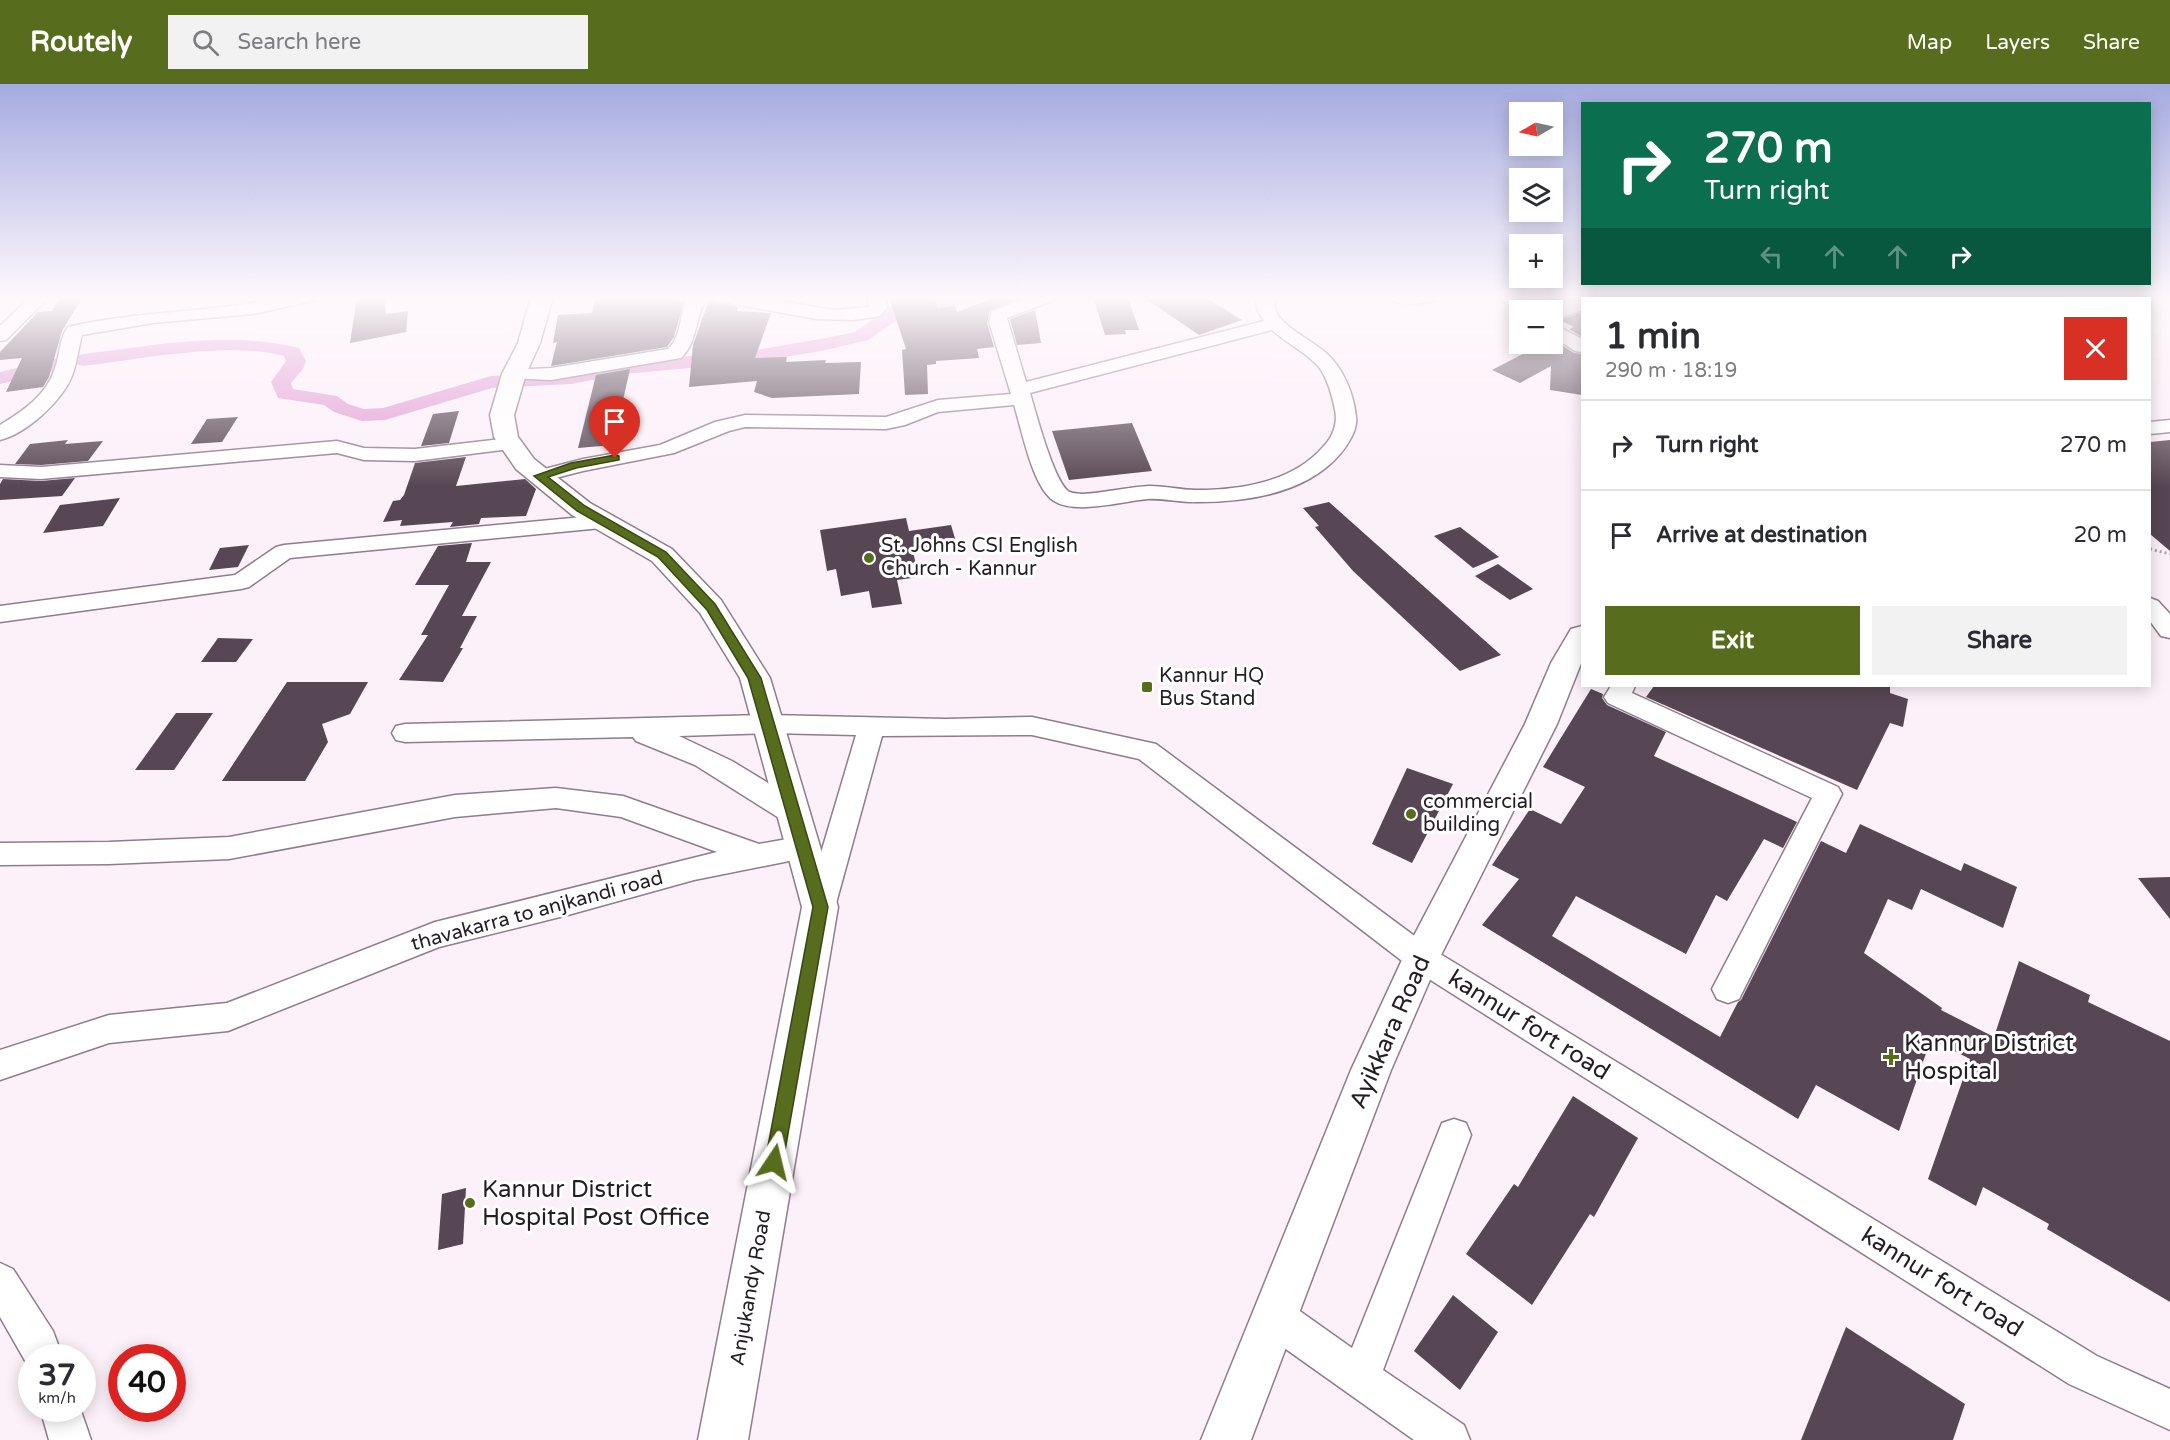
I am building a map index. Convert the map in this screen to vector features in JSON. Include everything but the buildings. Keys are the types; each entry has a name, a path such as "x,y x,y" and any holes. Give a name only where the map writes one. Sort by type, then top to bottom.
{"street":[{"path":"0,434 20,423 46,401 65,368 66,360"},
{"name":"Anjukandy Road","path":"522,360 502,414 506,436 510,444 525,464 581,509 662,555 711,607 755,678 820,907 723,1440"},
{"path":"512,383 635,360"},
{"path":"1009,360 1044,469 1057,492 1064,498 1079,500 1164,492 1197,496 1260,490 1292,481 1316,466 1341,441 1347,421 1340,388 1327,365 1321,360"},
{"path":"540,476 590,462 656,452 680,445 709,431 746,422 786,419 821,423 898,421 930,408 1019,394 1142,360"},
{"path":"2151,428 2170,426"},
{"path":"0,471 41,474 337,447 364,454 415,455 510,444"},
{"path":"0,614 241,582 285,552 604,522"},
{"path":"2151,607 2170,630"},
{"name":"Ayikkara Road","path":"1226,1440 1371,1070 1421,958 1536,735 1566,663 1581,638"},
{"path":"1622,687 1617,697 1828,794 1728,989"},
{"name":"kannur fort road","path":"405,733 769,724 946,728 1032,726 1147,751 1421,958 2083,1370 2170,1410"},
{"path":"820,907 872,725"},
{"path":"621,728 672,742 725,767 794,813"},
{"path":"0,854 109,853 229,848 454,806 556,798 623,807 758,856"},
{"name":"thavakarra to anjkandi road","path":"0,1065 109,1029 228,1017 435,935 568,903 694,868 804,848"},
{"path":"1360,1378 1454,1135"},
{"path":"0,1282 37,1344"},
{"path":"1273,1316 1449,1440"},
{"path":"64,1422 70,1440"}],"path":[{"path":"2151,549 2170,554"}],"waterway":[{"path":"296,360 293,369 281,382 285,394 330,400 341,408 362,415 385,414 491,382 571,378 624,368 691,360"},
{"path":"0,378 58,364"}],"place":[{"name":"St. Johns CSI English Church - Kannur","path":"869,558"},
{"name":"Kannur HQ Bus Stand","path":"1147,687"},
{"name":"commercial building","path":"1411,814"},
{"name":"Kannur District Hospital","path":"1891,1057"},
{"name":"Kannur District Hospital Post Office","path":"470,1203"}],"route":[{"path":"615,458 559,469 540,476 581,509 662,555 711,607 755,678 820,907 774,1162"}]}
